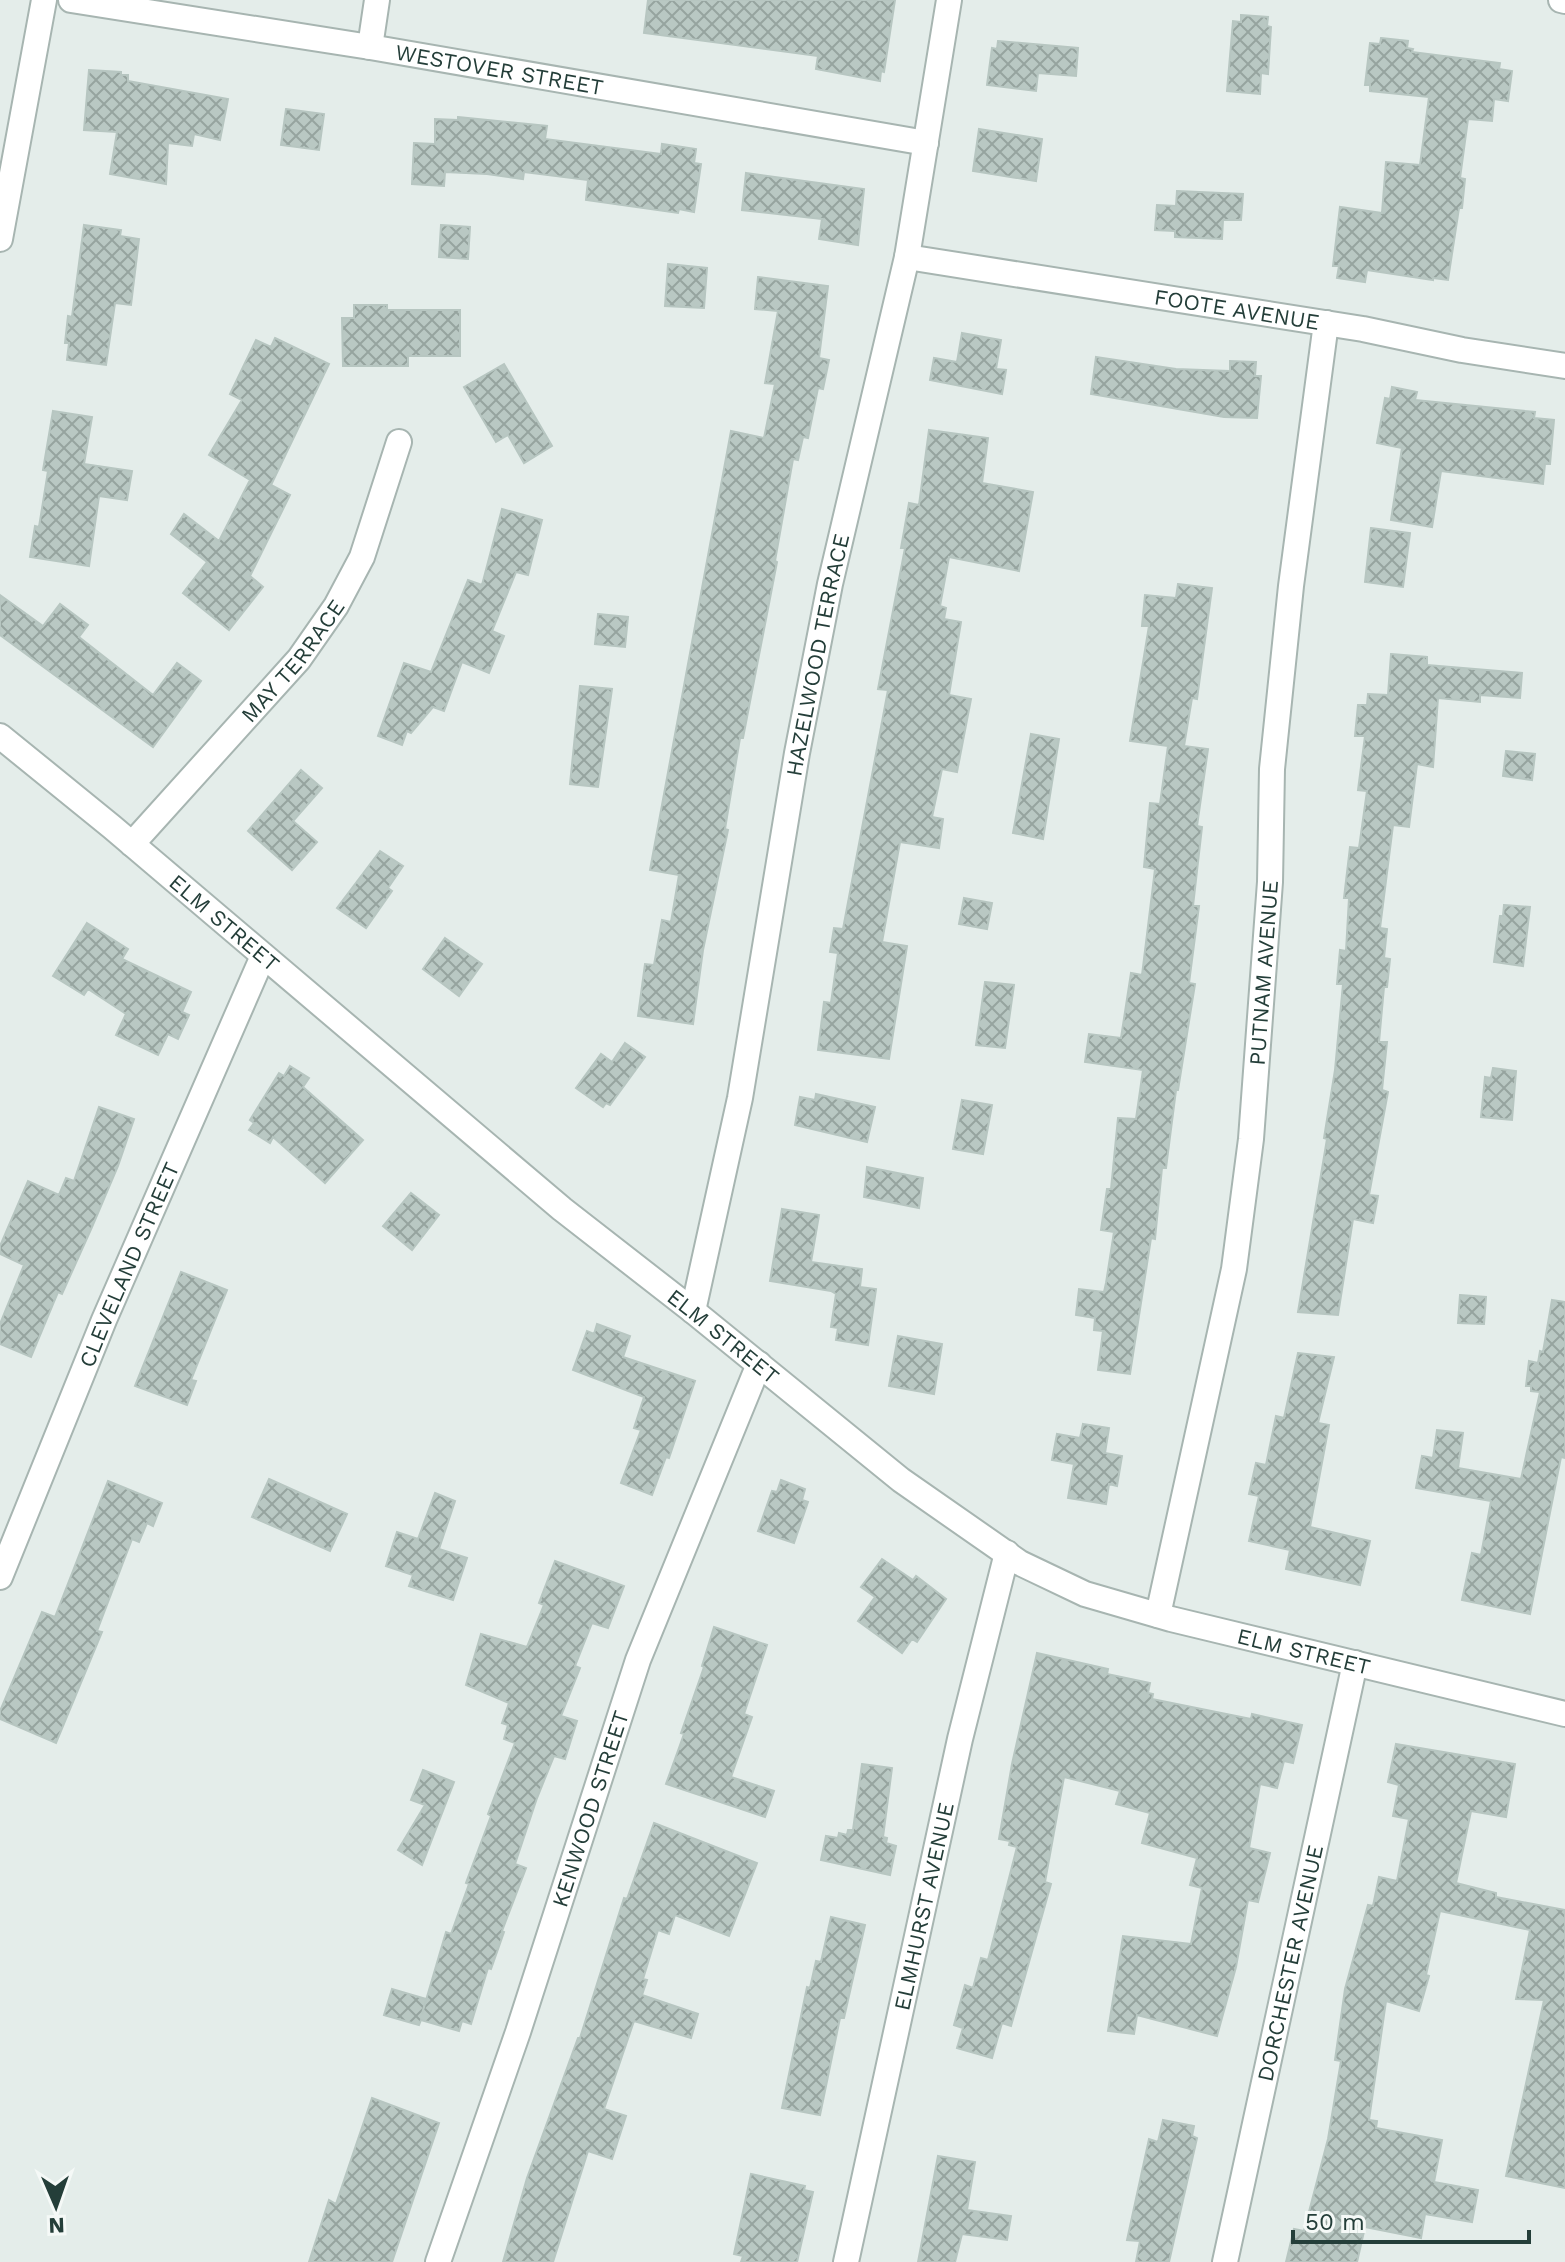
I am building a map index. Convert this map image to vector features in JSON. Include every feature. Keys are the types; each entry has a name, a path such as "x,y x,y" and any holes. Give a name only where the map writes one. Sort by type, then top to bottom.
{"street":[{"path":"0,239 44,0"},
{"name":"WESTOVER STREET","path":"71,0 370,47 926,143"},
{"path":"370,47 377,0"},
{"name":"HAZELWOOD TERRACE","path":"693,1311 740,1098 797,753 830,584 907,257 949,0"},
{"name":"FOOTE AVENUE","path":"907,257 1326,323 1462,350 1565,366"},
{"name":"PUTNAM AVENUE","path":"1158,1615 1234,1269 1249,1153 1270,882 1272,769 1289,601 1326,323"},
{"name":"MAY TERRACE","path":"132,844 299,659 336,606 362,557 399,442"},
{"name":"ELM STREET","path":"0,736 562,1209 901,1480 1020,1563 1085,1594 1158,1615 1565,1714"},
{"name":"CLEVELAND STREET","path":"0,1577 104,1320 263,956"},
{"name":"KENWOOD STREET","path":"438,2262 518,2032 638,1660 759,1364"},
{"name":"ELMHURST AVENUE","path":"846,2262 960,1739 1007,1553"},
{"name":"DORCHESTER AVENUE","path":"1225,2262 1355,1663"}],"building":[{"path":"648,0 895,0 880,81 816,69 818,56 644,33"},
{"path":"1241,15 1268,17 1267,26 1271,27 1268,74 1261,73 1260,94 1227,91 1233,21 1241,22"},
{"path":"1381,38 1408,41 1407,48 1413,49 1412,52 1500,63 1499,69 1512,71 1508,101 1494,99 1492,121 1468,119 1460,178 1465,179 1462,208 1459,208 1448,280 1367,270 1365,282 1337,278 1339,266 1333,266 1340,207 1382,213 1386,162 1420,165 1429,97 1370,91 1370,85 1365,85 1370,43 1380,44"},
{"path":"998,41 1078,48 1076,76 1038,73 1036,91 987,85 992,48 997,49"},
{"path":"89,70 121,72 121,75 128,75 128,81 228,99 220,140 194,134 192,146 168,143 166,184 110,174 117,132 84,130"},
{"path":"286,109 324,114 319,150 281,145"},
{"path":"458,117 547,126 545,139 661,154 662,144 696,149 694,163 701,164 694,212 679,209 678,213 586,200 588,180 524,172 523,179 445,172 444,186 412,184 414,143 435,144 435,119 458,120"},
{"path":"979,129 1042,139 1036,181 973,171"},
{"path":"746,173 864,189 858,245 819,239 822,219 742,210"},
{"path":"1177,191 1243,194 1241,220 1223,220 1222,239 1175,237 1175,231 1155,230 1157,205 1176,206"},
{"path":"84,225 121,230 120,236 139,239 131,305 115,303 106,365 67,360 68,316 72,317"},
{"path":"441,225 470,227 468,259 439,257"},
{"path":"668,264 707,268 704,308 665,306"},
{"path":"758,277 828,286 819,358 829,360 823,389 818,388 808,438 803,437 798,460 793,459 777,562 743,738 740,738 725,829 728,830 703,950 693,1024 638,1016 645,964 654,965 662,920 671,922 679,875 650,870 731,431 764,438 775,384 765,383 778,311 755,309"},
{"path":"354,305 387,305 387,310 460,310 460,356 408,356 408,366 343,366 342,318 354,318"},
{"path":"962,333 1001,340 996,369 1006,370 1002,394 930,380 934,358 957,362"},
{"path":"275,338 329,364 271,485 290,495 250,576 263,587 229,630 183,593 207,562 171,534 184,514 219,541 250,480 209,455 242,400 230,394 256,340 271,347"},
{"path":"1096,357 1176,369 1230,371 1230,361 1256,362 1255,376 1261,376 1257,418 1224,417 1091,394"},
{"path":"504,364 552,446 524,463 508,435 496,442 464,387"},
{"path":"1392,387 1417,392 1415,400 1535,412 1534,418 1554,420 1550,464 1545,464 1543,484 1441,471 1432,527 1391,520 1402,448 1377,443 1385,398 1390,399"},
{"path":"53,411 92,417 84,464 132,471 127,500 99,496 89,566 30,557 35,526 39,527 48,471 43,470"},
{"path":"929,430 988,438 982,483 1033,492 1019,571 949,557 940,606 946,608 944,619 961,622 949,695 971,699 957,772 942,769 932,817 943,819 939,848 900,842 882,942 907,946 889,1059 818,1050 824,1002 831,1003 838,953 830,952 834,928 843,929 888,690 878,689 905,548 901,548 909,503 919,505"},
{"path":"502,509 542,520 528,575 516,572 492,631 504,636 489,673 462,662 444,711 433,707 411,733 407,731 402,745 378,736 404,663 431,672 468,580 482,585"},
{"path":"1371,528 1410,533 1403,587 1365,582"},
{"path":"1178,584 1212,588 1197,699 1192,698 1184,746 1208,749 1197,826 1202,827 1193,906 1199,906 1189,983 1195,984 1166,1168 1162,1168 1155,1239 1151,1238 1130,1374 1098,1370 1103,1331 1094,1330 1095,1318 1076,1315 1079,1289 1104,1292 1114,1232 1101,1230 1107,1189 1111,1189 1118,1118 1136,1119 1143,1070 1085,1062 1089,1034 1121,1038 1131,973 1142,975 1155,869 1144,867 1150,803 1160,804 1168,746 1130,741 1149,626 1142,626 1145,595 1176,598"},
{"path":"0,595 43,626 60,604 88,625 79,637 153,695 177,663 201,681 153,747 0,635"},
{"path":"598,614 628,617 625,647 595,644"},
{"path":"1391,654 1427,657 1427,665 1522,673 1520,698 1480,695 1480,702 1438,698 1433,767 1417,764 1409,827 1393,825 1380,928 1387,929 1384,958 1390,959 1379,1042 1387,1042 1382,1090 1388,1092 1369,1195 1378,1196 1373,1223 1353,1219 1338,1315 1298,1312 1327,1139 1324,1138 1335,1070 1343,984 1337,984 1340,950 1346,951 1349,898 1344,898 1350,847 1359,848 1367,791 1358,790 1365,736 1355,736 1358,705 1367,705 1368,694 1388,695"},
{"path":"580,686 612,689 598,787 570,784"},
{"path":"1031,734 1059,739 1043,839 1013,833"},
{"path":"1506,751 1535,754 1532,780 1503,776"},
{"path":"301,770 322,788 293,821 317,842 292,870 248,831"},
{"path":"380,851 403,866 388,888 392,891 366,928 337,908"},
{"path":"964,898 992,903 987,929 959,924"},
{"path":"1504,905 1530,907 1523,966 1494,962"},
{"path":"87,923 128,949 122,959 191,992 182,1012 189,1015 178,1039 168,1034 158,1055 116,1035 126,1014 88,989 84,995 53,976"},
{"path":"445,938 482,964 459,996 423,969"},
{"path":"985,982 1014,985 1005,1048 976,1045"},
{"path":"625,1043 645,1057 610,1105 606,1103 603,1107 576,1088 601,1054 612,1062"},
{"path":"290,1066 309,1078 303,1087 363,1140 325,1183 273,1137 270,1143 249,1130 254,1123 250,1120 279,1073 284,1076"},
{"path":"1493,1068 1516,1071 1512,1120 1481,1117 1485,1077 1491,1078"},
{"path":"816,1094 875,1107 867,1142 795,1125 800,1097 815,1100"},
{"path":"962,1100 992,1105 983,1154 953,1149"},
{"path":"99,1107 134,1119 92,1227 62,1294 58,1292 31,1357 0,1344 0,1324 24,1265 0,1254 0,1246 28,1181 59,1195 66,1178 74,1181"},
{"path":"867,1167 923,1178 919,1208 864,1197"},
{"path":"411,1193 439,1215 412,1250 383,1226"},
{"path":"782,1209 819,1215 811,1262 862,1269 860,1287 876,1289 868,1345 836,1340 838,1328 831,1327 836,1294 770,1281"},
{"path":"181,1272 227,1290 191,1380 196,1381 187,1405 135,1386"},
{"path":"1460,1295 1486,1297 1484,1324 1458,1323"},
{"path":"1552,1300 1565,1302 1565,1458 1561,1457 1530,1614 1462,1600 1472,1553 1481,1555 1491,1501 1416,1488 1422,1456 1433,1458 1437,1430 1463,1433 1458,1468 1521,1479 1540,1392 1531,1391 1531,1386 1526,1386 1529,1361 1538,1363 1540,1351 1543,1352"},
{"path":"597,1324 630,1336 623,1357 695,1381 669,1458 666,1457 652,1495 621,1483 641,1430 634,1428 644,1397 573,1370 587,1331 594,1334"},
{"path":"898,1336 942,1344 934,1394 889,1386"},
{"path":"1298,1353 1334,1357 1318,1423 1329,1425 1310,1527 1370,1541 1360,1585 1286,1569 1290,1550 1249,1541 1259,1496 1249,1494 1256,1463 1266,1465 1276,1416 1284,1418"},
{"path":"1083,1424 1109,1428 1105,1453 1122,1456 1117,1486 1109,1484 1106,1504 1068,1498 1074,1464 1052,1460 1057,1434 1080,1438"},
{"path":"269,1479 347,1514 330,1551 252,1517"},
{"path":"781,1480 805,1489 802,1500 808,1502 794,1543 758,1531 772,1491 777,1492"},
{"path":"108,1481 162,1503 153,1526 147,1523 139,1542 132,1539 97,1631 102,1632 56,1743 0,1719 0,1711 42,1612 55,1617"},
{"path":"435,1493 455,1501 439,1549 467,1558 453,1600 409,1586 413,1575 386,1566 397,1532 418,1539"},
{"path":"882,1559 913,1580 916,1576 946,1599 917,1642 912,1639 902,1653 858,1621 875,1597 861,1587"},
{"path":"555,1561 624,1586 608,1628 592,1623 575,1666 580,1668 561,1716 577,1721 565,1759 554,1756 537,1798 515,1864 526,1868 491,1969 488,1968 471,2024 462,2021 459,2031 421,2020 419,2025 384,2015 392,1989 426,1999 422,2014 446,1932 451,1934 491,1816 488,1814 515,1743 504,1739 508,1725 502,1723 509,1703 466,1685 481,1634 527,1647 544,1605 539,1603"},
{"path":"714,1627 767,1645 744,1714 752,1717 731,1777 774,1791 765,1817 666,1784 684,1734 681,1733"},
{"path":"1037,1653 1108,1669 1107,1674 1150,1683 1148,1693 1153,1694 1152,1699 1251,1719 1252,1714 1302,1725 1293,1763 1284,1761 1277,1788 1260,1784 1249,1848 1270,1853 1258,1902 1248,1900 1236,1967 1217,2036 1137,2015 1134,2034 1108,2031 1123,1936 1191,1944 1202,1888 1190,1885 1197,1858 1142,1843 1150,1813 1116,1804 1120,1791 1064,1777 1045,1882 1051,1884 1011,2026 1002,2023 992,2058 957,2048 963,2028 954,2025 965,1985 973,1988 981,1958 988,1960 1017,1847 1009,1845 1010,1841 999,1839"},
{"path":"1396,1744 1515,1764 1506,1817 1471,1811 1456,1883 1496,1893 1496,1897 1565,1910 1565,2188 1506,2176 1544,2000 1516,1999 1530,1930 1440,1911 1426,1975 1429,1976 1419,2011 1386,2001 1369,2120 1377,2121 1376,2128 1442,2140 1434,2182 1478,2190 1472,2222 1425,2214 1421,2238 1365,2227 1357,2262 1286,2262 1294,2229 1304,2231 1328,2139 1341,2061 1335,2060 1345,1989 1368,1905 1373,1906 1379,1877 1397,1881 1409,1819 1393,1816 1399,1785 1388,1782"},
{"path":"862,1764 892,1768 883,1837 887,1838 886,1843 896,1846 890,1875 821,1860 826,1836 838,1838 839,1833 847,1835 848,1830 853,1830"},
{"path":"423,1770 454,1782 422,1865 398,1850 425,1805 411,1800"},
{"path":"654,1823 757,1863 729,1936 675,1915 669,1934 658,1930 643,1979 647,1980 642,1995 698,2014 691,2038 634,2021 604,2109 626,2116 612,2159 588,2151 553,2262 503,2262 527,2178 580,2038 624,1898 627,1899"},
{"path":"831,1917 865,1925 844,2018 840,2018 820,2115 782,2108 807,1987 810,1988 816,1961 821,1962"},
{"path":"372,2098 439,2123 392,2262 309,2262 329,2200 336,2204"},
{"path":"1163,2120 1194,2126 1192,2136 1197,2138 1169,2262 1136,2262 1140,2241 1127,2240 1149,2139 1158,2142"},
{"path":"938,2156 975,2162 967,2210 1011,2216 1007,2240 962,2234 955,2262 918,2262"},
{"path":"751,2174 805,2186 804,2190 813,2192 797,2262 741,2262 743,2256 734,2254"}]}
